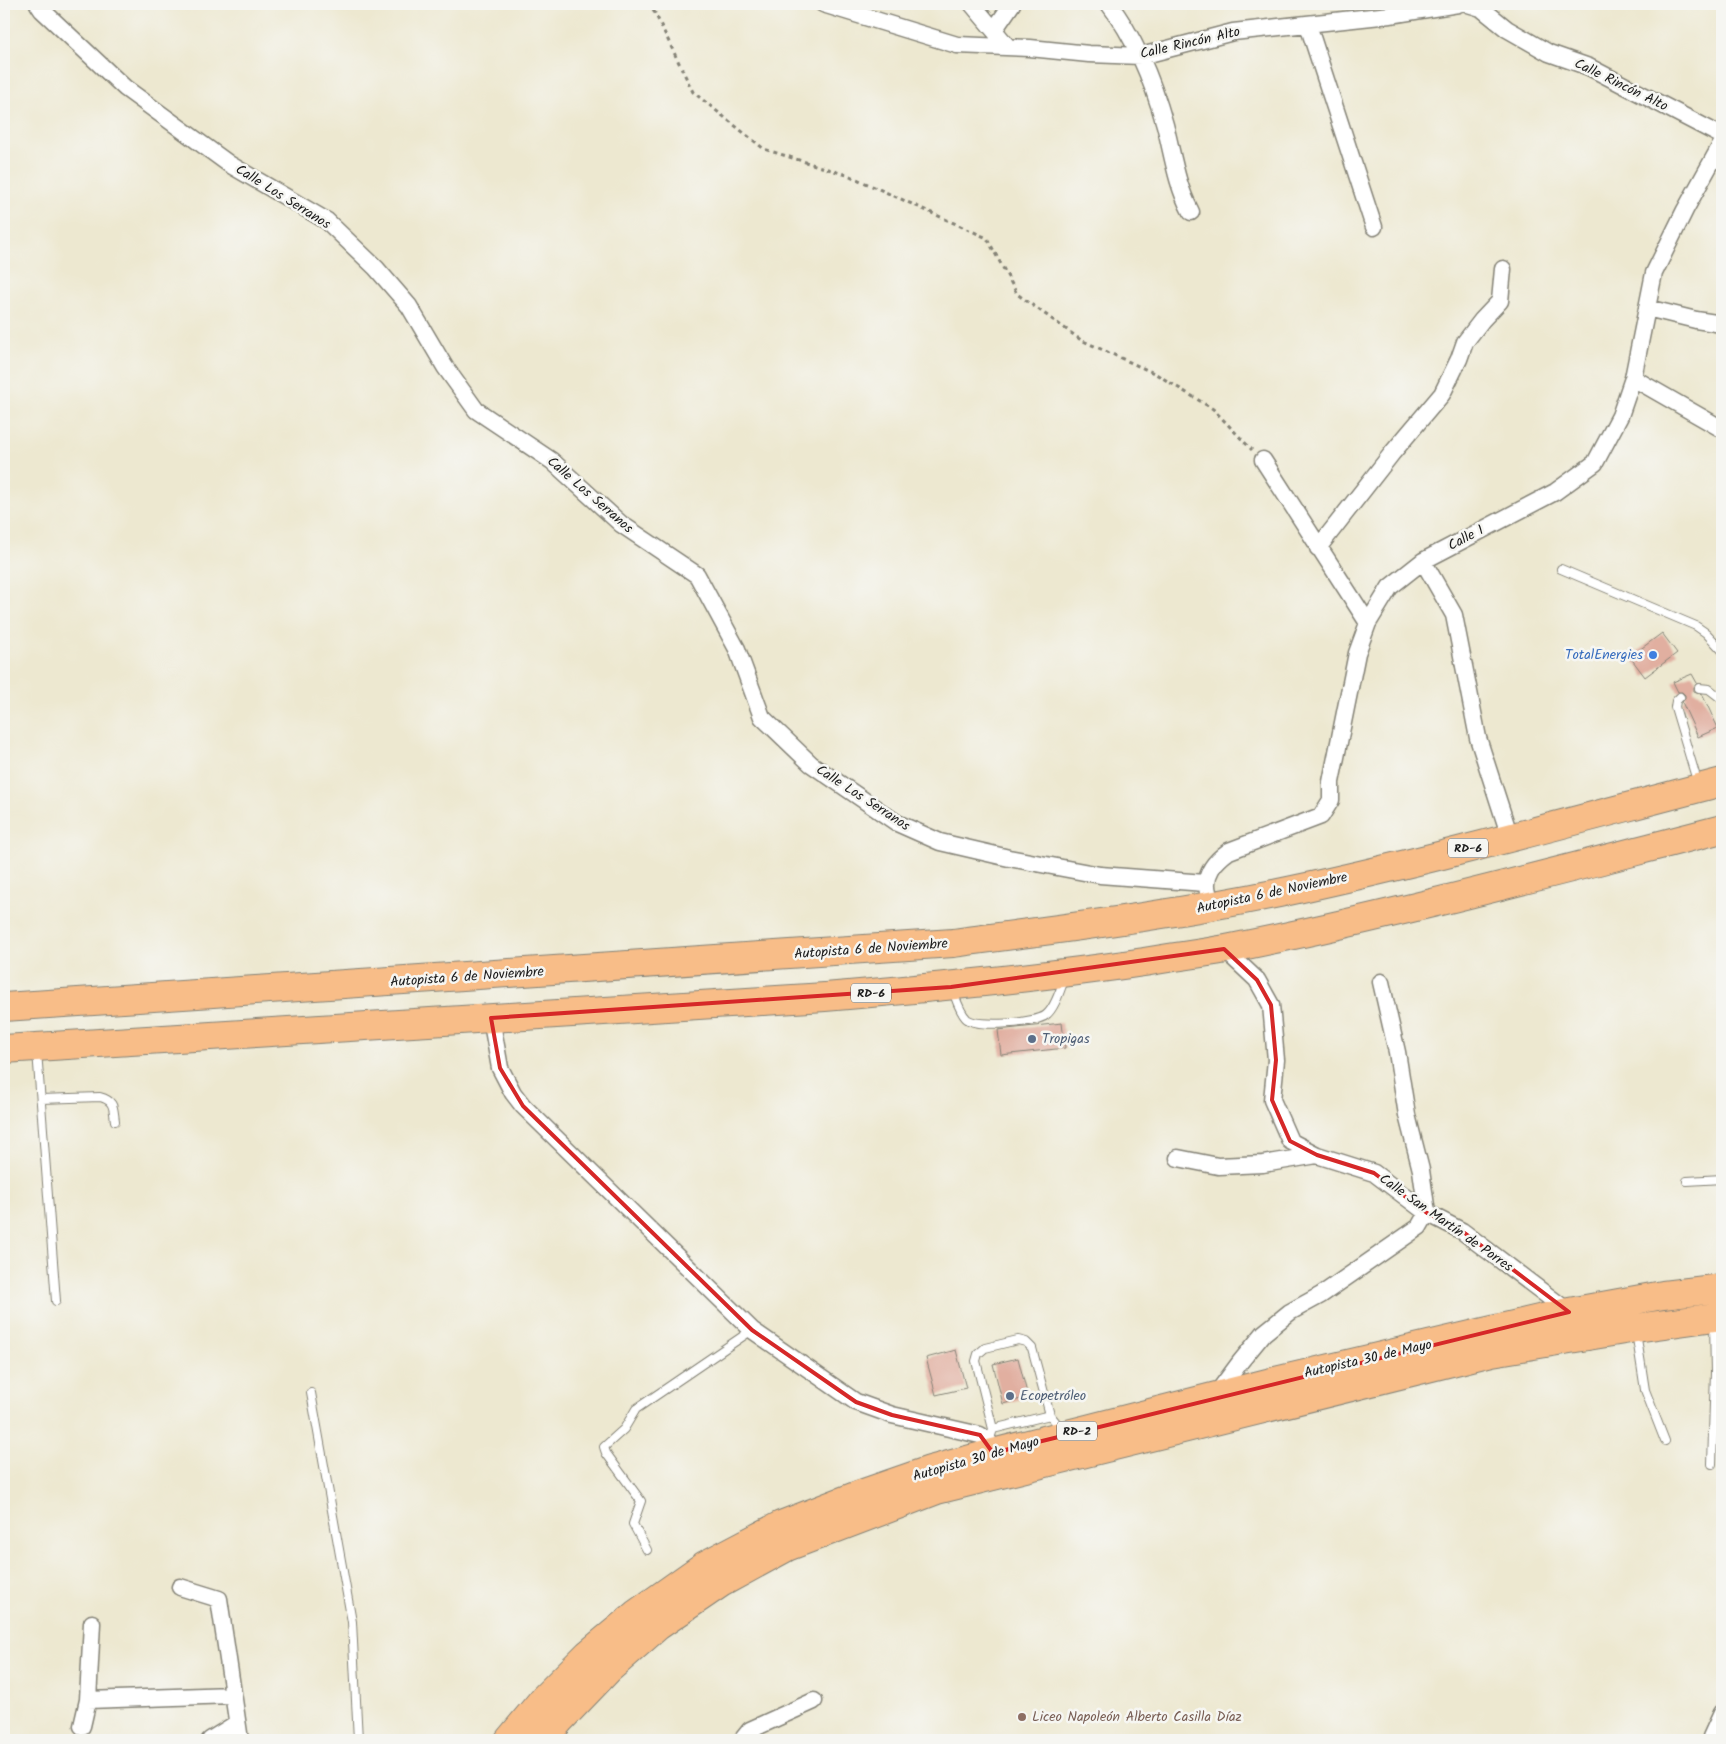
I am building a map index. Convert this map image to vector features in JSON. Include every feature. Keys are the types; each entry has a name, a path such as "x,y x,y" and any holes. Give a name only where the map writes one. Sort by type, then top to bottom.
{"highway":[{"name":"Autopista 6 de Noviembre","path":"4,1007 953,943 1095,925 1208,894 1301,888 1711,785"},
{"name":"RD-6","path":"4,1049 825,997 1067,974 1224,950 1339,925 1722,829"},
{"name":"Autopista 30 de Mayo","path":"509,1740 544,1698 588,1654 636,1614 706,1565 789,1522 930,1470 992,1441 1058,1424 1215,1396 1569,1312 1663,1295 1722,1288"},
{"name":"Autopista 30 de Mayo","path":"543,1740 608,1670 658,1626 721,1583 787,1547 938,1490 1492,1352 1718,1316"}],"street":[{"name":"Calle Los Serranos","path":"38,4 42,10 126,88 229,164 327,221 376,268 409,306 445,367 476,410 552,461 621,524 697,575 737,649 762,717 811,764 897,823 940,842 1009,858 1208,894"},
{"name":"Calle Rincón Alto","path":"823,4 957,45 1141,56 1233,32 1390,15 1458,4"},
{"path":"972,4 1008,47"},
{"path":"994,30 1012,4"},
{"path":"1110,4 1141,56 1157,97 1173,164 1182,194 1191,212"},
{"name":"Calle Rincón Alto","path":"1468,4 1481,8 1507,29 1549,53 1589,67 1722,136"},
{"path":"1308,24 1374,226"},
{"name":"Calle 1","path":"1208,894 1208,874 1219,858 1229,851 1321,816 1330,800 1331,782 1356,662 1368,623 1390,587 1424,561 1555,492 1595,463 1620,416 1633,378 1654,273 1685,210 1722,143"},
{"path":"1318,548 1393,452 1442,394 1465,342 1500,301 1503,269"},
{"path":"1647,308 1696,320 1722,324"},
{"path":"1633,378 1722,429"},
{"path":"1263,460 1368,623"},
{"path":"1424,561 1454,615 1468,676 1478,738 1510,837"},
{"name":"Calle San Martín de Porres","path":"1224,950 1256,980 1270,1005 1276,1060 1272,1100 1290,1141 1317,1155 1374,1173 1427,1212 1462,1231 1569,1312"},
{"path":"1215,1396 1264,1333 1290,1312 1321,1295 1419,1227 1427,1212 1421,1170 1407,1115 1397,1052 1381,982"},
{"path":"491,1018 500,1068 513,1093 523,1106 752,1330 856,1402 892,1415 980,1435 992,1441"},
{"path":"1178,1158 1218,1166 1262,1164 1317,1155"},
{"path":"180,1587 218,1599 240,1740"},
{"path":"82,1726 88,1700 92,1623"},
{"path":"88,1700 232,1696"},
{"path":"742,1740 750,1730 814,1701"},
{"path":"1711,1740 1722,1714"},
{"path":"210,1740 237,1723"}],"lane":[{"path":"1561,569 1696,626 1706,633 1722,650"},
{"path":"1699,688 1709,689 1722,699"},
{"path":"1680,697 1674,707 1711,785"},
{"path":"951,986 965,1018 988,1025 1039,1019 1048,1014 1067,974"},
{"path":"37,1046 56,1300"},
{"path":"41,1099 100,1097 108,1099 113,1105 115,1122"},
{"path":"1687,1181 1722,1178"},
{"path":"1712,1464 1718,1316"},
{"path":"1636,1328 1644,1390 1665,1441"},
{"path":"647,1550 633,1524 641,1500 606,1453 604,1447 624,1429 636,1409 752,1330"},
{"path":"992,1441 976,1361 978,1354 985,1348 1018,1340 1026,1342 1032,1348 1058,1424"},
{"path":"311,1393 352,1622 358,1740"}],"path":[{"path":"648,4 655,13 693,92 764,149 850,176 988,238 1017,294 1081,340 1156,374 1214,409 1263,460"}],"highlighted area":[{"path":"1224,949 1257,980 1271,1005 1276,1060 1272,1100 1290,1141 1317,1155 1374,1173 1427,1213 1462,1231 1569,1312 993,1453 980,1435 892,1415 856,1402 752,1330 523,1106 500,1068 491,1018 951,987"}],"building":[{"name":"TotalEnergies","path":"1662,633 1677,653 1645,677 1630,657"},
{"name":"TotalEnergies","path":"1692,674 1697,683 1694,691 1702,694 1718,728 1698,737 1682,702 1685,699 1685,695 1682,692 1678,692 1673,682"},
{"name":"Tropigas","path":"1062,1023 1065,1048 1001,1055 998,1030"},
{"path":"956,1350 966,1388 936,1395 926,1358"},
{"path":"1018,1358 1028,1397 1003,1404 993,1364"}],"place":[{"name":"TotalEnergies","path":"1653,655"},
{"name":"Tropigas","path":"1032,1039"},
{"name":"Ecopetróleo","path":"1010,1396"},
{"name":"Liceo Napoleón Alberto Casilla Díaz","path":"1022,1717"}]}
